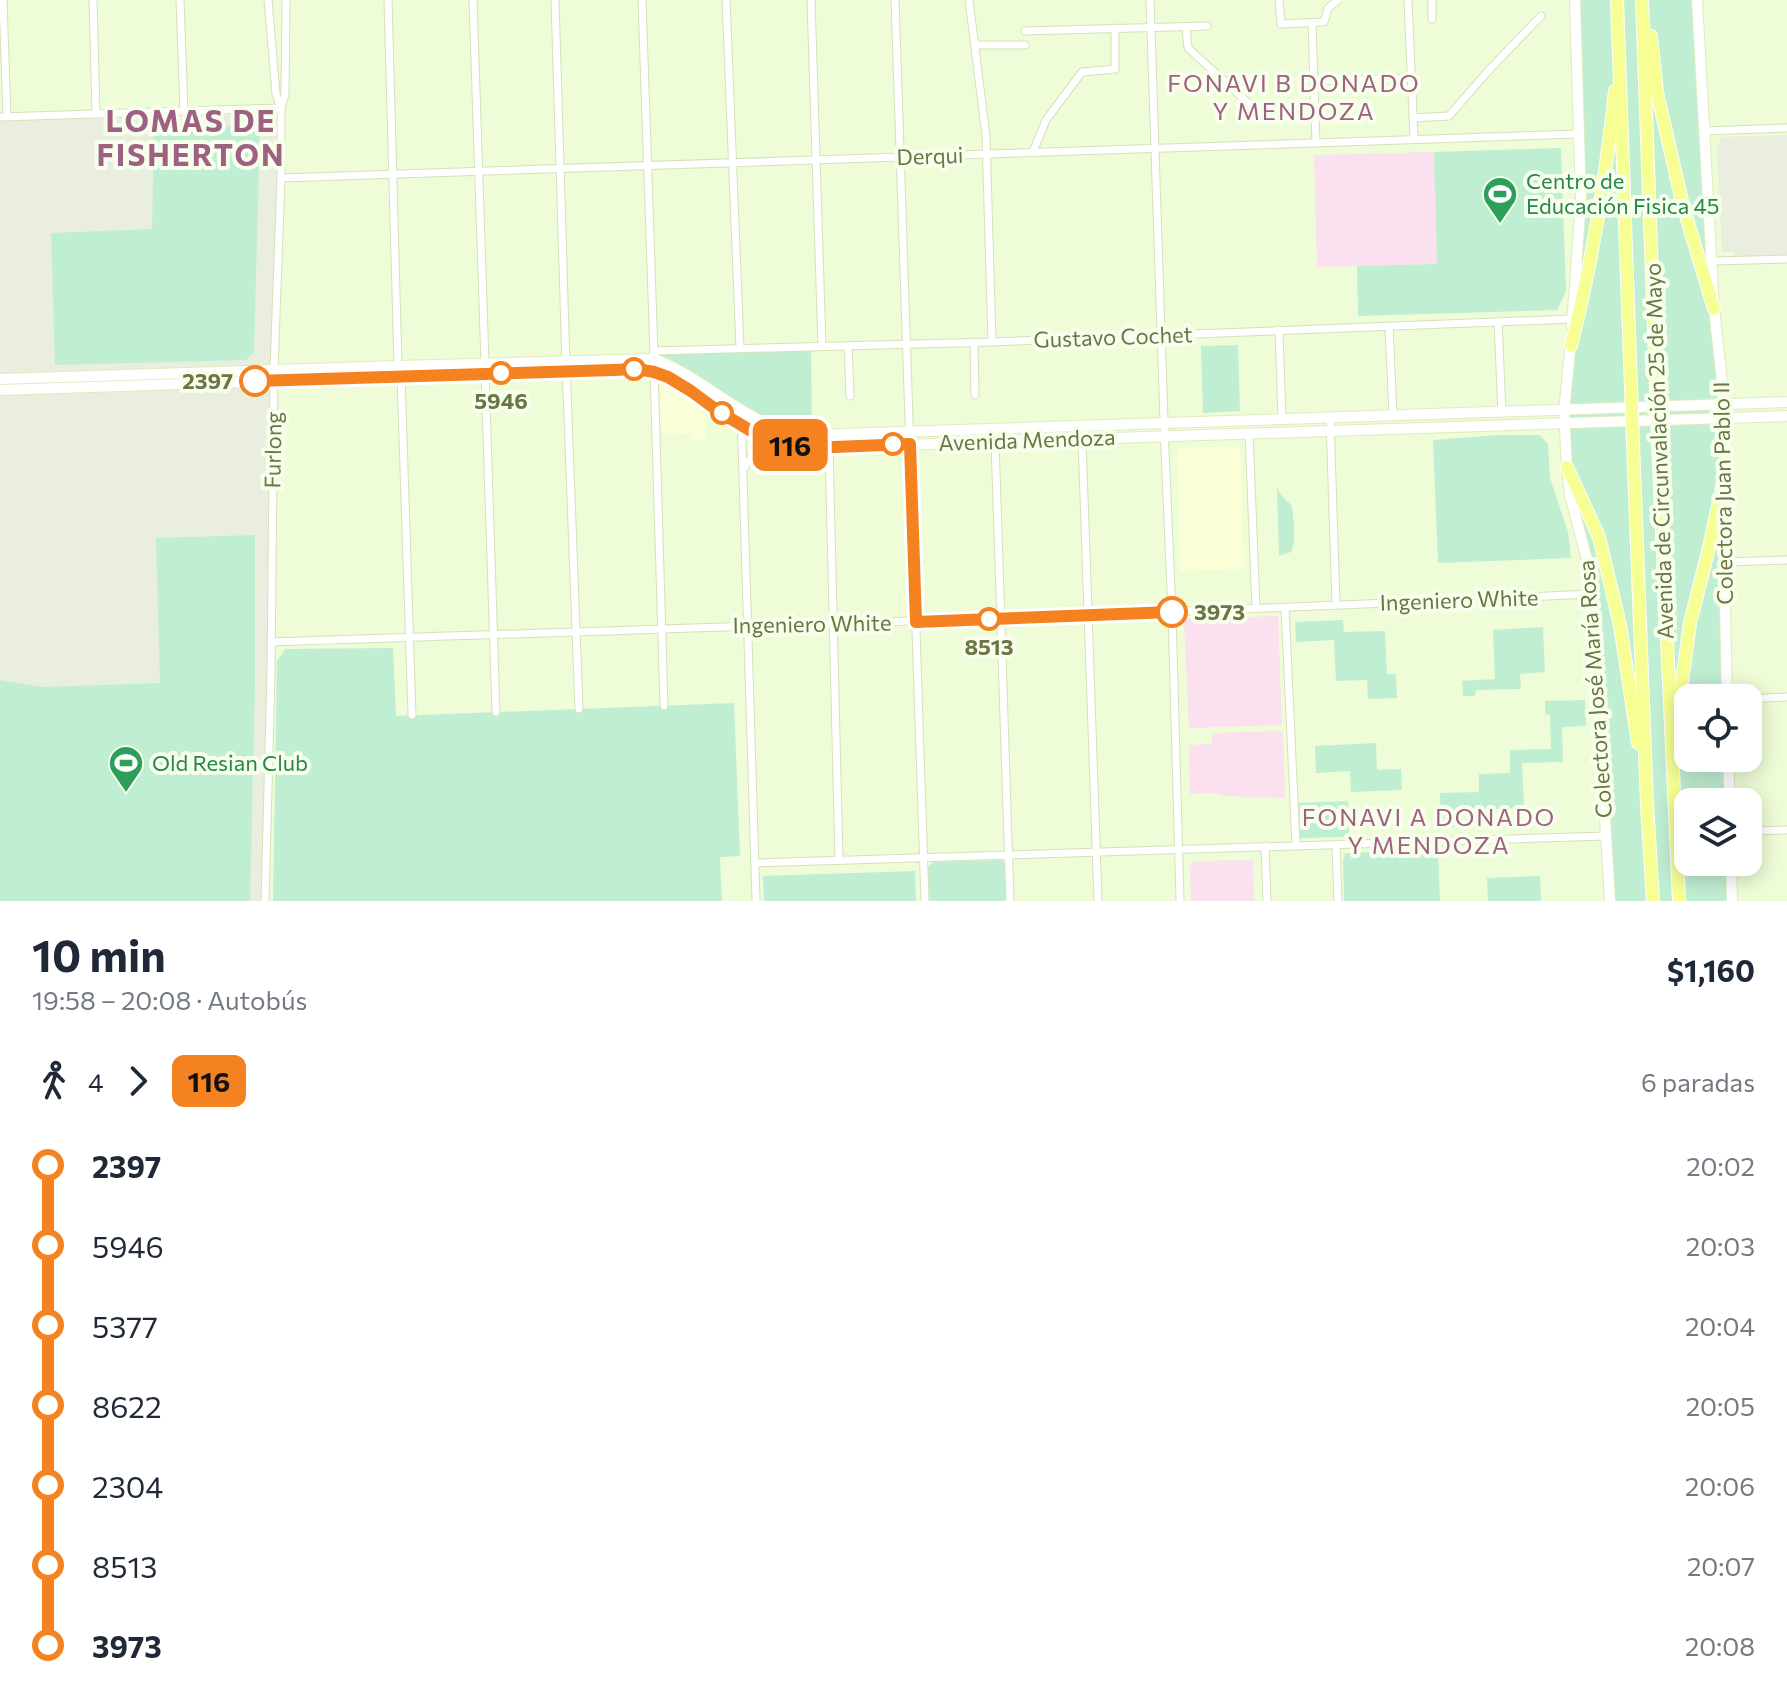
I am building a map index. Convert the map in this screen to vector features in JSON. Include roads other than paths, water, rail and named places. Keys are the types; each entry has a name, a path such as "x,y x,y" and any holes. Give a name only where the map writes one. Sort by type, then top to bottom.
{"highway":[{"name":"Avenida de Circunvalación 25 de Mayo","path":"1617,0 1653,901"},
{"name":"Avenida de Circunvalación 25 de Mayo","path":"1644,0 1658,442 1679,901"},
{"path":"1644,0 1657,92 1683,206 1714,309"},
{"path":"1571,346 1585,290 1602,186 1619,40"},
{"path":"1567,467 1599,537 1620,625 1647,805"},
{"path":"1673,766 1682,669 1690,623 1724,478"}],"main road":[{"name":"Colectora José María Rosa","path":"1575,0 1581,199 1564,411 1570,495 1590,571 1610,901"},
{"name":"Colectora Juan Pablo II","path":"1697,0 1714,309 1726,418 1727,684"},
{"name":"Avenida Mendoza","path":"566,366 654,355 741,411 779,429 799,434 995,441 1787,416"},
{"name":"Avenida Mendoza","path":"0,379 566,366 637,369 654,372 691,391 758,435 797,447 1164,424 1787,402"},
{"name":"Avenida Mendoza","path":"0,390 274,375"},
{"path":"1414,416 1415,428"},
{"path":"1731,876 1732,901"}],"street":[{"path":"3,0 4,117 281,108 276,94 268,0"},
{"path":"93,0 96,114"},
{"path":"180,0 184,111"},
{"name":"Furlong","path":"265,901 274,375 286,0"},
{"path":"388,0 412,715"},
{"path":"473,0 496,712"},
{"path":"555,0 579,709"},
{"path":"642,0 664,706"},
{"path":"726,0 740,348"},
{"path":"811,0 822,346"},
{"path":"895,0 925,901"},
{"path":"969,0 987,154 992,342"},
{"path":"1150,0 1180,901"},
{"path":"1279,0 1281,24 1324,22 1328,8 1338,0"},
{"path":"1408,0 1414,139"},
{"path":"1432,0 1432,19"},
{"path":"1413,118 1449,116 1541,16"},
{"path":"1312,23 1316,143"},
{"path":"1025,31 1207,26"},
{"path":"1186,27 1188,48 1254,108"},
{"path":"1033,152 1046,120 1082,72 1115,69 1115,28"},
{"path":"975,45 1025,45"},
{"path":"1313,81 1411,78"},
{"path":"1704,131 1787,128"},
{"name":"Derqui","path":"281,178 1579,134"},
{"path":"1712,261 1787,259"},
{"name":"Gustavo Cochet","path":"654,355 740,348 992,342 1572,319"},
{"path":"1498,321 1502,413"},
{"path":"1389,326 1393,416"},
{"path":"1279,330 1282,420"},
{"path":"974,342 975,395"},
{"path":"848,346 850,396"},
{"path":"741,411 756,901"},
{"path":"1330,419 1336,604"},
{"path":"1249,433 1256,608"},
{"path":"1082,439 1098,901"},
{"path":"995,441 1010,901"},
{"path":"743,473 747,460 758,453 797,447"},
{"path":"829,447 839,860"},
{"path":"1724,562 1787,560"},
{"name":"Ingeniero White","path":"271,642 916,622 1592,594"},
{"path":"1285,607 1296,845"},
{"path":"1762,698 1787,697"},
{"path":"1762,831 1787,830"},
{"path":"755,863 1605,836"},
{"path":"1336,844 1338,901"},
{"path":"1265,846 1267,901"}],"place":[{"name":"Centro de Educación Fisica 45","path":"1500,225"},
{"name":"5946","path":"501,373"},
{"name":"2397","path":"255,381"},
{"name":"3973","path":"1172,612"},
{"name":"8513","path":"989,619"},
{"name":"Old Resian Club","path":"126,794"}],"district":[{"name":"FONAVI B DONADO Y MENDOZA","path":"1294,98"},
{"name":"LOMAS DE FISHERTON","path":"191,139"},
{"name":"FONAVI A DONADO Y MENDOZA","path":"1429,832"}]}
